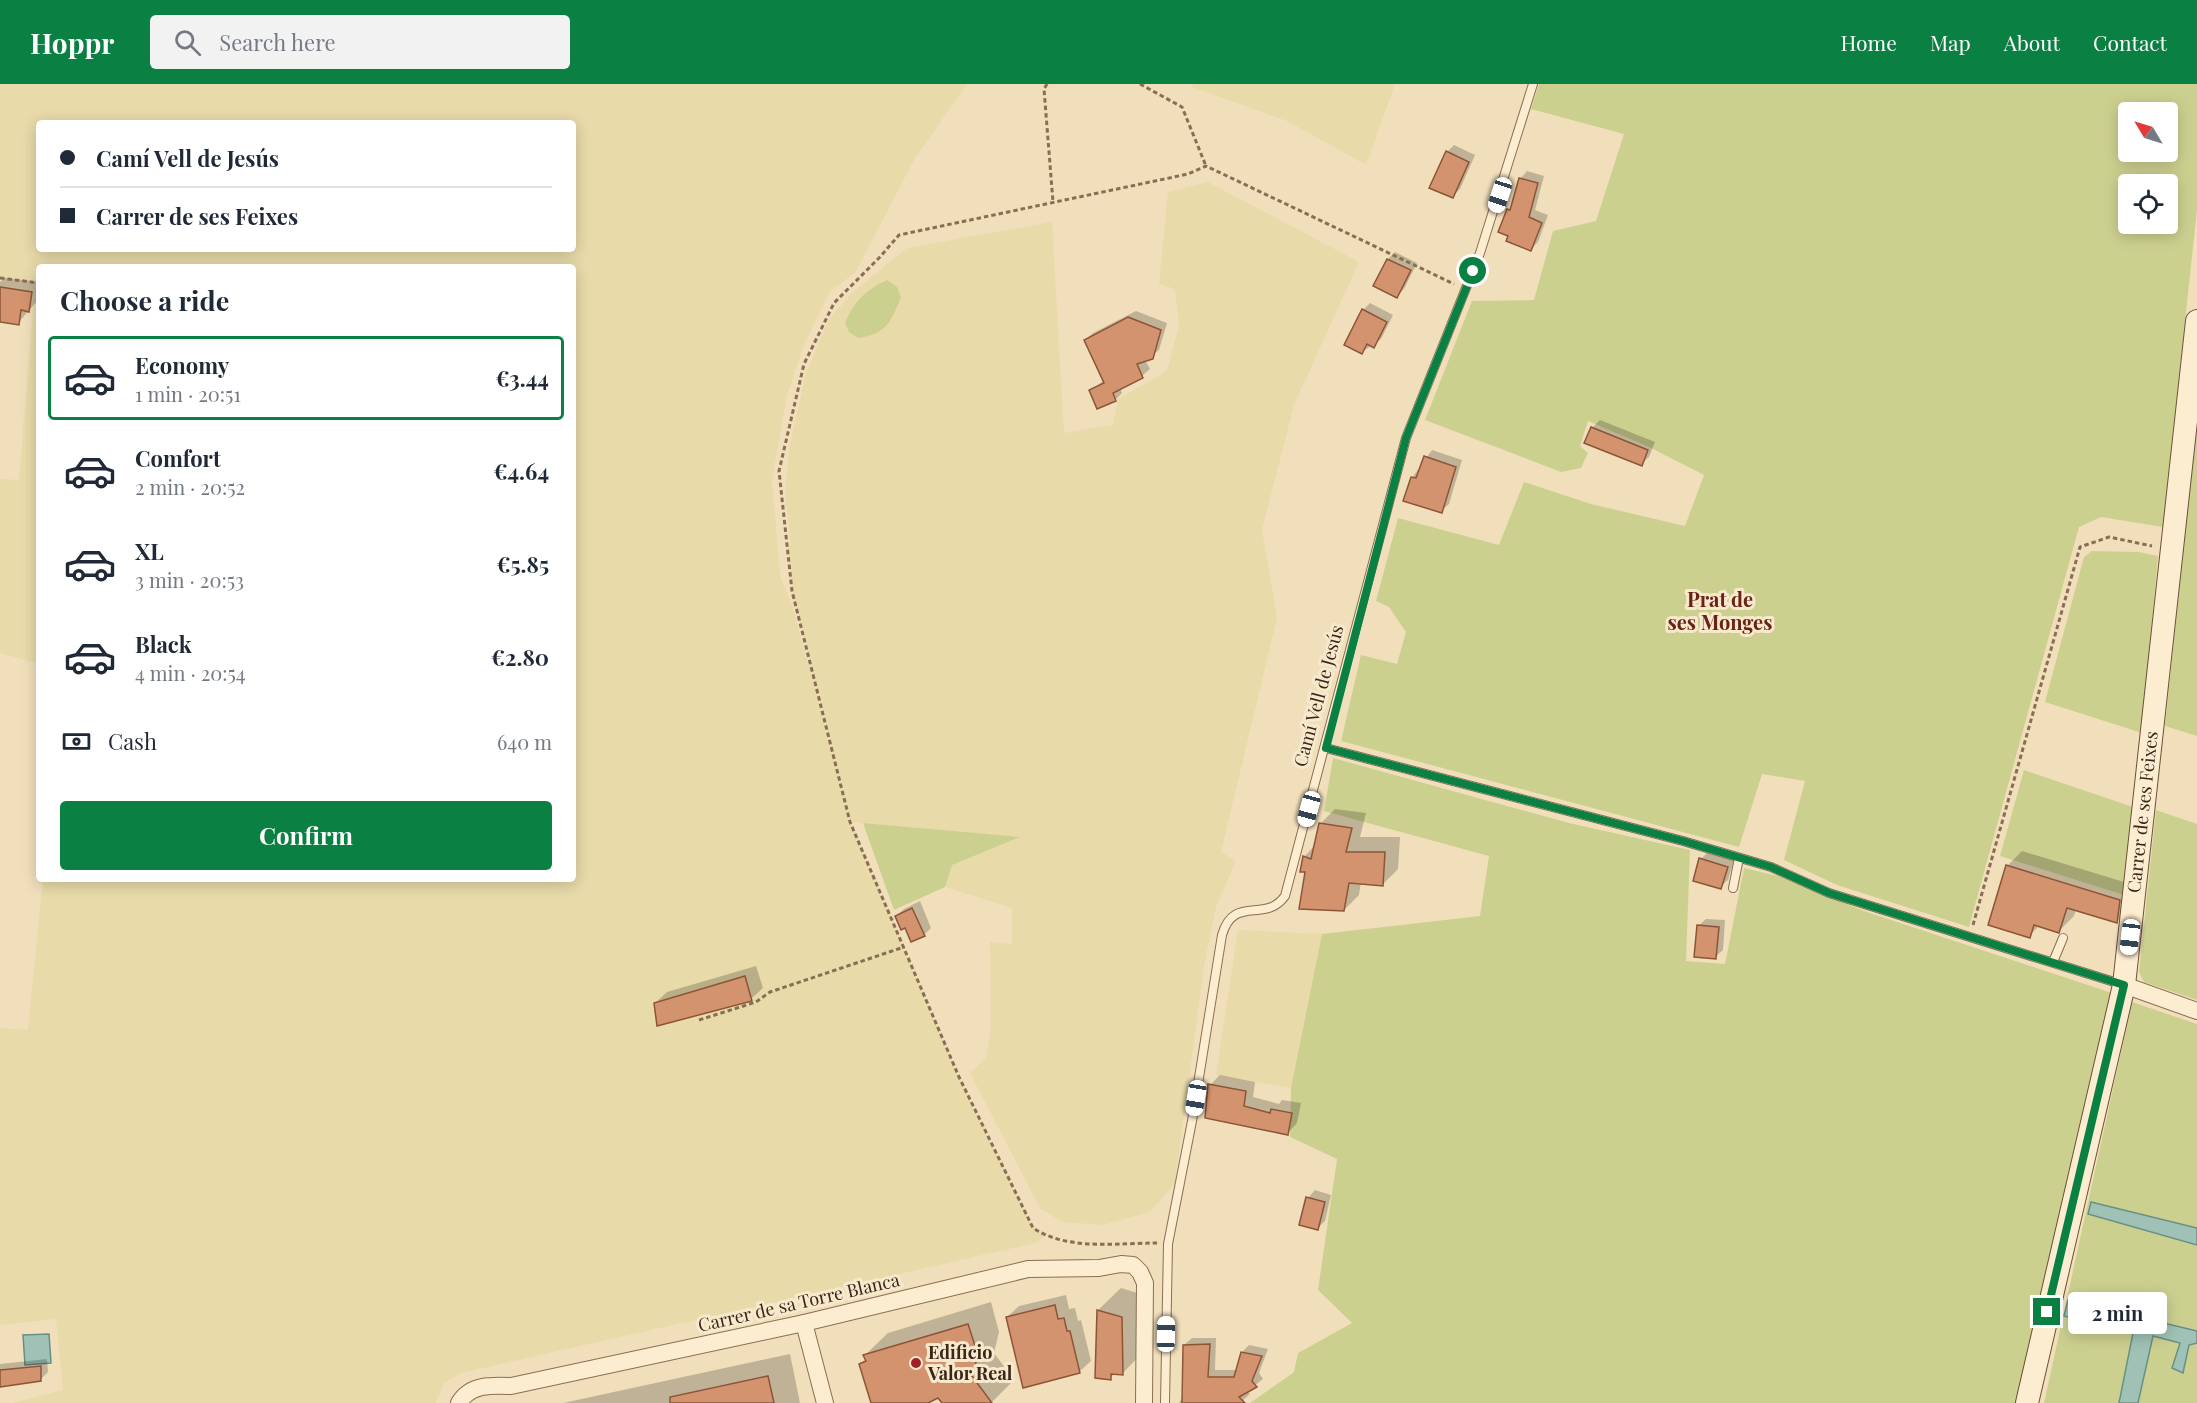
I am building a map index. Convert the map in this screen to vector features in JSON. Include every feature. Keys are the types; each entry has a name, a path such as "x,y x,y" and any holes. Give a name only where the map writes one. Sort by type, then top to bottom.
{"street":[{"name":"Carrer de ses Feixes","path":"2027,1403 2124,985 2196,336"},
{"path":"2124,985 2197,1011"},
{"name":"Carrer de sa Torre Blanca","path":"459,1403 471,1391 490,1385 511,1386 804,1323 1028,1269 1100,1268 1121,1264 1133,1265 1140,1272 1145,1283 1144,1403"},
{"path":"804,1323 825,1403"}],"lane":[{"name":"Camí Vell de Jesús","path":"1165,1403 1168,1244 1225,926 1233,915 1244,911 1273,908 1285,897 1406,438 1467,290 1506,175 1533,84"},
{"path":"1326,748 1683,841 1802,879 1829,893 1970,935 2124,985"},
{"path":"1733,888 1739,858"},
{"path":"2053,962 2064,938"}],"path":[{"path":"1047,84 1044,88 1053,202"},
{"path":"1140,84 1182,107 1206,166 1467,290"},
{"path":"1168,1244 1070,1242 1045,1235 1033,1228 959,1077 850,822 792,591 779,471 804,364 834,303 879,258 898,235 1188,174 1206,166"},
{"path":"0,278 36,283"},
{"path":"1970,935 1986,888 2080,547 2109,537 2171,550"},
{"path":"699,1020 756,1002 770,992 904,947"}],"shaded area":[{"path":"0,84 967,84 914,160 855,273 830,291 804,345 787,395 772,480 780,576 792,605 836,766 792,591 787,546 791,545 785,494 789,449 806,373 829,319 854,291 907,248 1052,222 1064,433 1113,425 1118,399 1167,371 1179,325 1175,289 1159,284 1168,192 1208,182 1359,262 1294,405 1262,530 1277,618 1221,852 1236,861 1216,907 1204,966 1175,1183 1150,1212 1103,1225 1062,1222 1040,1208 970,1073 986,1058 991,1028 990,942 1012,944 1012,908 945,887 951,865 1019,837 851,822 959,1077 1033,1227 1045,1235 1036,1243 461,1373 444,1383 436,1403 12,1403 63,1390 56,1319 0,1325 0,1028 28,1030 43,882 576,882 576,264 36,264 36,283 0,278"},
{"path":"1193,84 1395,84 1366,165 1287,121 1192,87"},
{"path":"36,288 36,663 0,653 0,479 19,480"},
{"path":"1238,930 1322,934 1291,1088 1216,1075"}],"green space":[{"path":"1539,84 2197,84 2197,210 2163,527 2101,517 2079,527 1969,927 1837,885 1784,860 1805,781 1762,774 1739,847 1341,741 1361,655 1397,664 1406,632 1389,607 1376,601 1398,518 1499,545 1524,482 1591,504 1685,526 1704,475 1651,448 1588,421 1580,446 1588,453 1581,468 1561,472 1425,420 1472,301 1534,300 1553,231 1596,221 1624,134 1531,109"},
{"path":"887,280 897,287 901,297 894,313 881,330 858,338 849,332 845,323 848,315 862,297"},
{"path":"2197,421 2197,736 2165,726"},
{"path":"2092,551 2139,552 2158,556 2142,733 2045,702 2084,557"},
{"path":"1333,758 1569,823 1690,850 1686,961 1725,964 1744,868 1778,876 1864,911 2112,993 2016,1403 1250,1403 1294,1372 1298,1353 1352,1323 1318,1290 1337,1159 1290,1137 1291,1088 1322,934 1480,916 1489,856 1324,811"},
{"path":"2024,770 2133,807 2124,895 2000,856"},
{"path":"2156,810 2197,824 2197,1000 2144,982 2139,972"},
{"path":"863,823 1020,837 952,865 945,887 894,910"},
{"path":"2132,1002 2197,1024 2197,1228 2091,1202 2088,1214 2197,1245 2197,1331 2068,1301 2064,1316 2133,1332 2119,1403 2044,1403"},
{"path":"2153,1336 2180,1343 2183,1372 2189,1345 2197,1343 2197,1403 2138,1403"}],"water":[{"path":"2091,1202 2197,1228 2197,1245 2088,1214"},
{"path":"2068,1300 2197,1331 2197,1343 2189,1345 2183,1373 2172,1368 2180,1343 2153,1336 2138,1403 2119,1403 2133,1333 2064,1316"},
{"path":"49,1334 51,1363 25,1365 23,1335"}],"building":[{"path":"1446,151 1469,162 1453,198 1429,188"},
{"path":"1519,178 1538,183 1529,217 1542,223 1531,251 1506,241 1508,236 1498,232 1507,209 1510,210"},
{"path":"1387,259 1411,270 1397,298 1373,286"},
{"path":"0,287 32,292 29,312 21,310 19,325 0,322"},
{"path":"1362,309 1387,322 1374,348 1367,344 1362,354 1344,345"},
{"path":"1128,317 1161,330 1153,359 1137,364 1143,378 1113,393 1116,401 1097,409 1089,390 1104,383 1084,340"},
{"path":"1591,427 1648,450 1642,466 1584,443"},
{"path":"1424,456 1456,467 1442,513 1403,501 1411,477 1416,478"},
{"path":"1319,823 1352,828 1346,852 1385,852 1383,886 1349,883 1344,911 1299,909 1305,872 1300,872 1303,856 1311,859"},
{"path":"1699,858 1728,867 1721,889 1693,881"},
{"path":"2006,865 2120,900 2117,923 2067,908 2059,933 2034,925 2030,938 1988,925"},
{"path":"912,908 925,936 911,942 905,928 901,930 895,916"},
{"path":"1697,925 1719,927 1716,959 1694,957"},
{"path":"745,976 752,1001 657,1026 654,1003"},
{"path":"1208,1084 1246,1091 1244,1106 1270,1113 1271,1109 1292,1113 1288,1135 1205,1118"},
{"path":"1306,1197 1325,1202 1318,1230 1299,1225"},
{"path":"1055,1305 1058,1319 1064,1318 1067,1331 1070,1331 1080,1373 1023,1388 1006,1317"},
{"path":"1097,1310 1122,1317 1123,1375 1111,1374 1111,1380 1095,1378"},
{"name":"Edificio Valor Real","path":"968,1324 978,1355 972,1376 992,1403 942,1403 938,1398 928,1403 871,1403 859,1364 866,1361 863,1355"},
{"path":"1210,1344 1208,1377 1234,1377 1241,1352 1262,1356 1252,1381 1257,1387 1239,1397 1245,1403 1182,1403 1183,1345"},
{"path":"41,1366 41,1381 0,1387 0,1370"},
{"path":"768,1376 774,1403 670,1403 670,1397"}],"place":[{"name":"Edificio Valor Real","path":"916,1363"}],"district":[{"name":"Prat de ses Monges","path":"1720,612"}],"route":[{"path":"1473,271 1406,438 1326,748 1683,841 1771,867 1829,893 1973,936 2124,985 2047,1312"}]}
